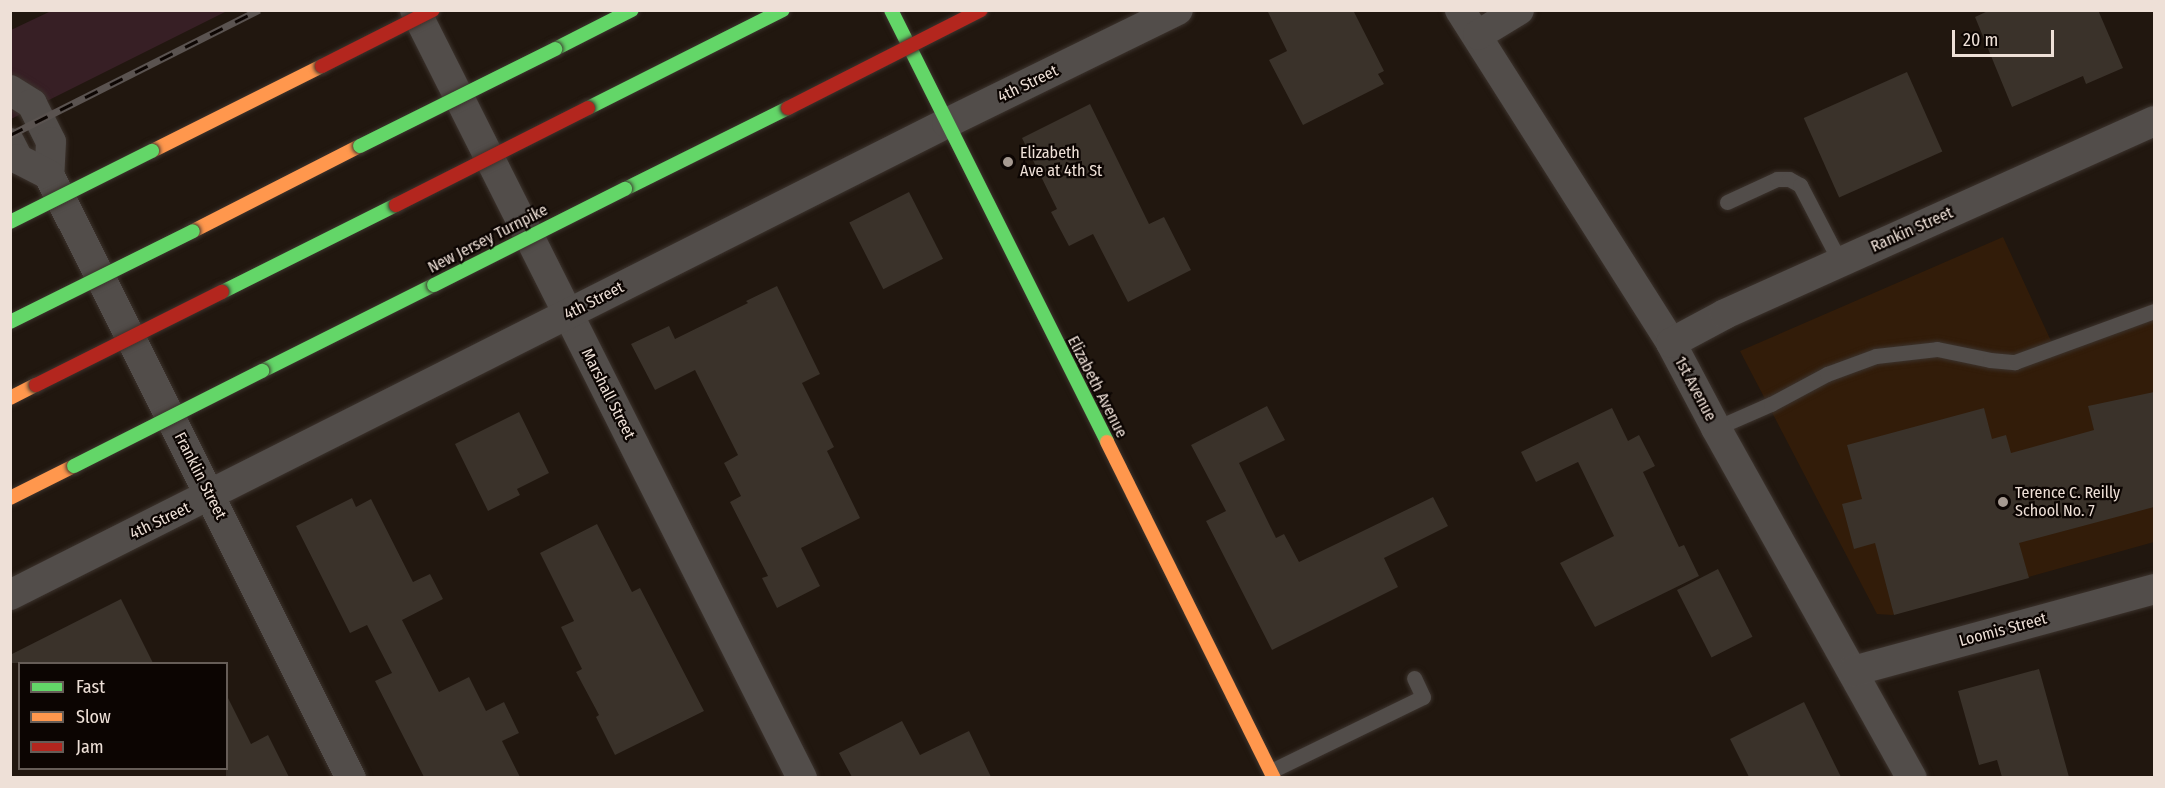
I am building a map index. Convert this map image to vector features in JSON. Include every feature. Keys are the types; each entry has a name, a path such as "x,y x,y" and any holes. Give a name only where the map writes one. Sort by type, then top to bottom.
{"main road":[{"path":"10,222 433,10"},
{"path":"10,322 632,10"},
{"path":"10,398 783,10"},
{"name":"Elizabeth Avenue","path":"891,10 1272,774"},
{"name":"New Jersey Turnpike","path":"10,498 981,10"}],"street":[{"name":"Marshall Street","path":"415,10 802,777"},
{"name":"4th Street","path":"10,595 211,496 947,123 1178,10"},
{"name":"1st Avenue","path":"1460,10 1478,35 1671,343 1716,428 1912,777"},
{"path":"1478,35 1520,10"},
{"path":"10,90 32,104 51,142 49,176 18,159 10,143"},
{"name":"Rankin Street","path":"1671,343 1725,314 2154,121"},
{"name":"Franklin Street","path":"49,176 351,777"},
{"name":"Loomis Street","path":"1853,671 2154,589"}],"lane":[{"path":"1727,202 1777,179 1790,179 1800,185 1840,262"},
{"path":"1716,428 1771,404 1827,374 1876,356 1937,349 1990,360 2015,362 2154,311"},
{"path":"1272,774 1423,698 1414,678"}],"shaded area":[{"path":"51,11 227,11 11,119 11,30"},
{"path":"2003,237 2052,343 2154,303 2154,542 1892,615 1877,614 1740,351"}],"building":[{"path":"1267,10 1353,10 1384,71 1378,74 1384,84 1303,125 1269,60 1287,51"},
{"path":"1990,10 2098,10 2123,68 2086,84 2083,76 2012,107 1975,17"},
{"path":"1907,72 1942,151 1839,197 1804,118"},
{"path":"1090,104 1149,224 1164,217 1191,270 1128,302 1093,234 1069,246 1051,212 1057,209 1022,138"},
{"path":"909,192 943,259 883,289 849,222"},
{"path":"777,286 820,374 802,383 834,447 827,451 860,518 801,548 820,586 777,608 762,578 768,576 730,502 741,496 724,463 738,455 695,370 655,390 631,344 669,326 675,339"},
{"name":"Terence C. Reilly School No. 7","path":"2154,392 2154,507 2019,543 2029,578 1894,615 1875,543 1854,549 1842,504 1862,499 1847,445 1984,408 1992,439 2006,435 2011,453 2094,430 2088,406"},
{"path":"1267,406 1285,440 1239,463 1276,538 1284,534 1299,562 1433,497 1448,526 1384,558 1398,587 1272,650 1206,521 1226,511 1191,445"},
{"path":"1612,408 1628,441 1639,435 1655,466 1643,472 1679,547 1684,545 1699,576 1595,627 1560,563 1614,536 1578,462 1536,482 1521,452"},
{"path":"519,412 549,473 517,489 520,495 488,511 455,444"},
{"path":"352,498 356,507 371,499 413,582 430,574 443,599 402,620 439,692 469,677 486,711 504,702 519,733 502,741 520,777 424,777 375,681 392,673 367,625 350,633 296,526"},
{"path":"597,524 632,592 640,588 704,711 615,755 596,717 599,715 576,672 582,669 561,627 574,621 540,553"},
{"path":"1718,569 1753,637 1712,658 1677,590"},
{"path":"121,599 152,662 10,663 10,655"},
{"path":"2039,669 2069,777 2002,777 1997,760 1979,765 1958,691"},
{"path":"228,698 251,744 268,735 289,777 226,777 226,770 228,770"},
{"path":"1804,702 1841,777 1749,777 1730,739"},
{"path":"902,721 920,755 969,731 991,777 852,777 839,753"}],"railway":[{"path":"10,135 259,10"}],"traffic: fast":[{"path":"555,49 632,10"},
{"path":"588,108 783,10"},
{"path":"891,10 1107,442"},
{"path":"360,146 555,49"},
{"path":"625,189 788,108"},
{"path":"10,222 152,151"},
{"path":"434,285 625,189"},
{"path":"222,292 396,205"},
{"path":"10,322 193,231"},
{"path":"262,371 434,285"},
{"path":"74,466 262,371"}],"traffic: slow":[{"path":"152,151 322,66"},
{"path":"193,231 360,146"},
{"path":"10,398 36,385"},
{"path":"1107,442 1274,778"},
{"path":"10,498 74,466"}],"traffic: jam":[{"path":"322,66 433,10"},
{"path":"788,108 981,10"},
{"path":"396,205 588,108"},
{"path":"36,385 222,292"}],"place":[{"name":"Elizabeth Ave at 4th St","path":"1008,162"},
{"name":"Terence C. Reilly School No. 7","path":"2003,502"}]}
